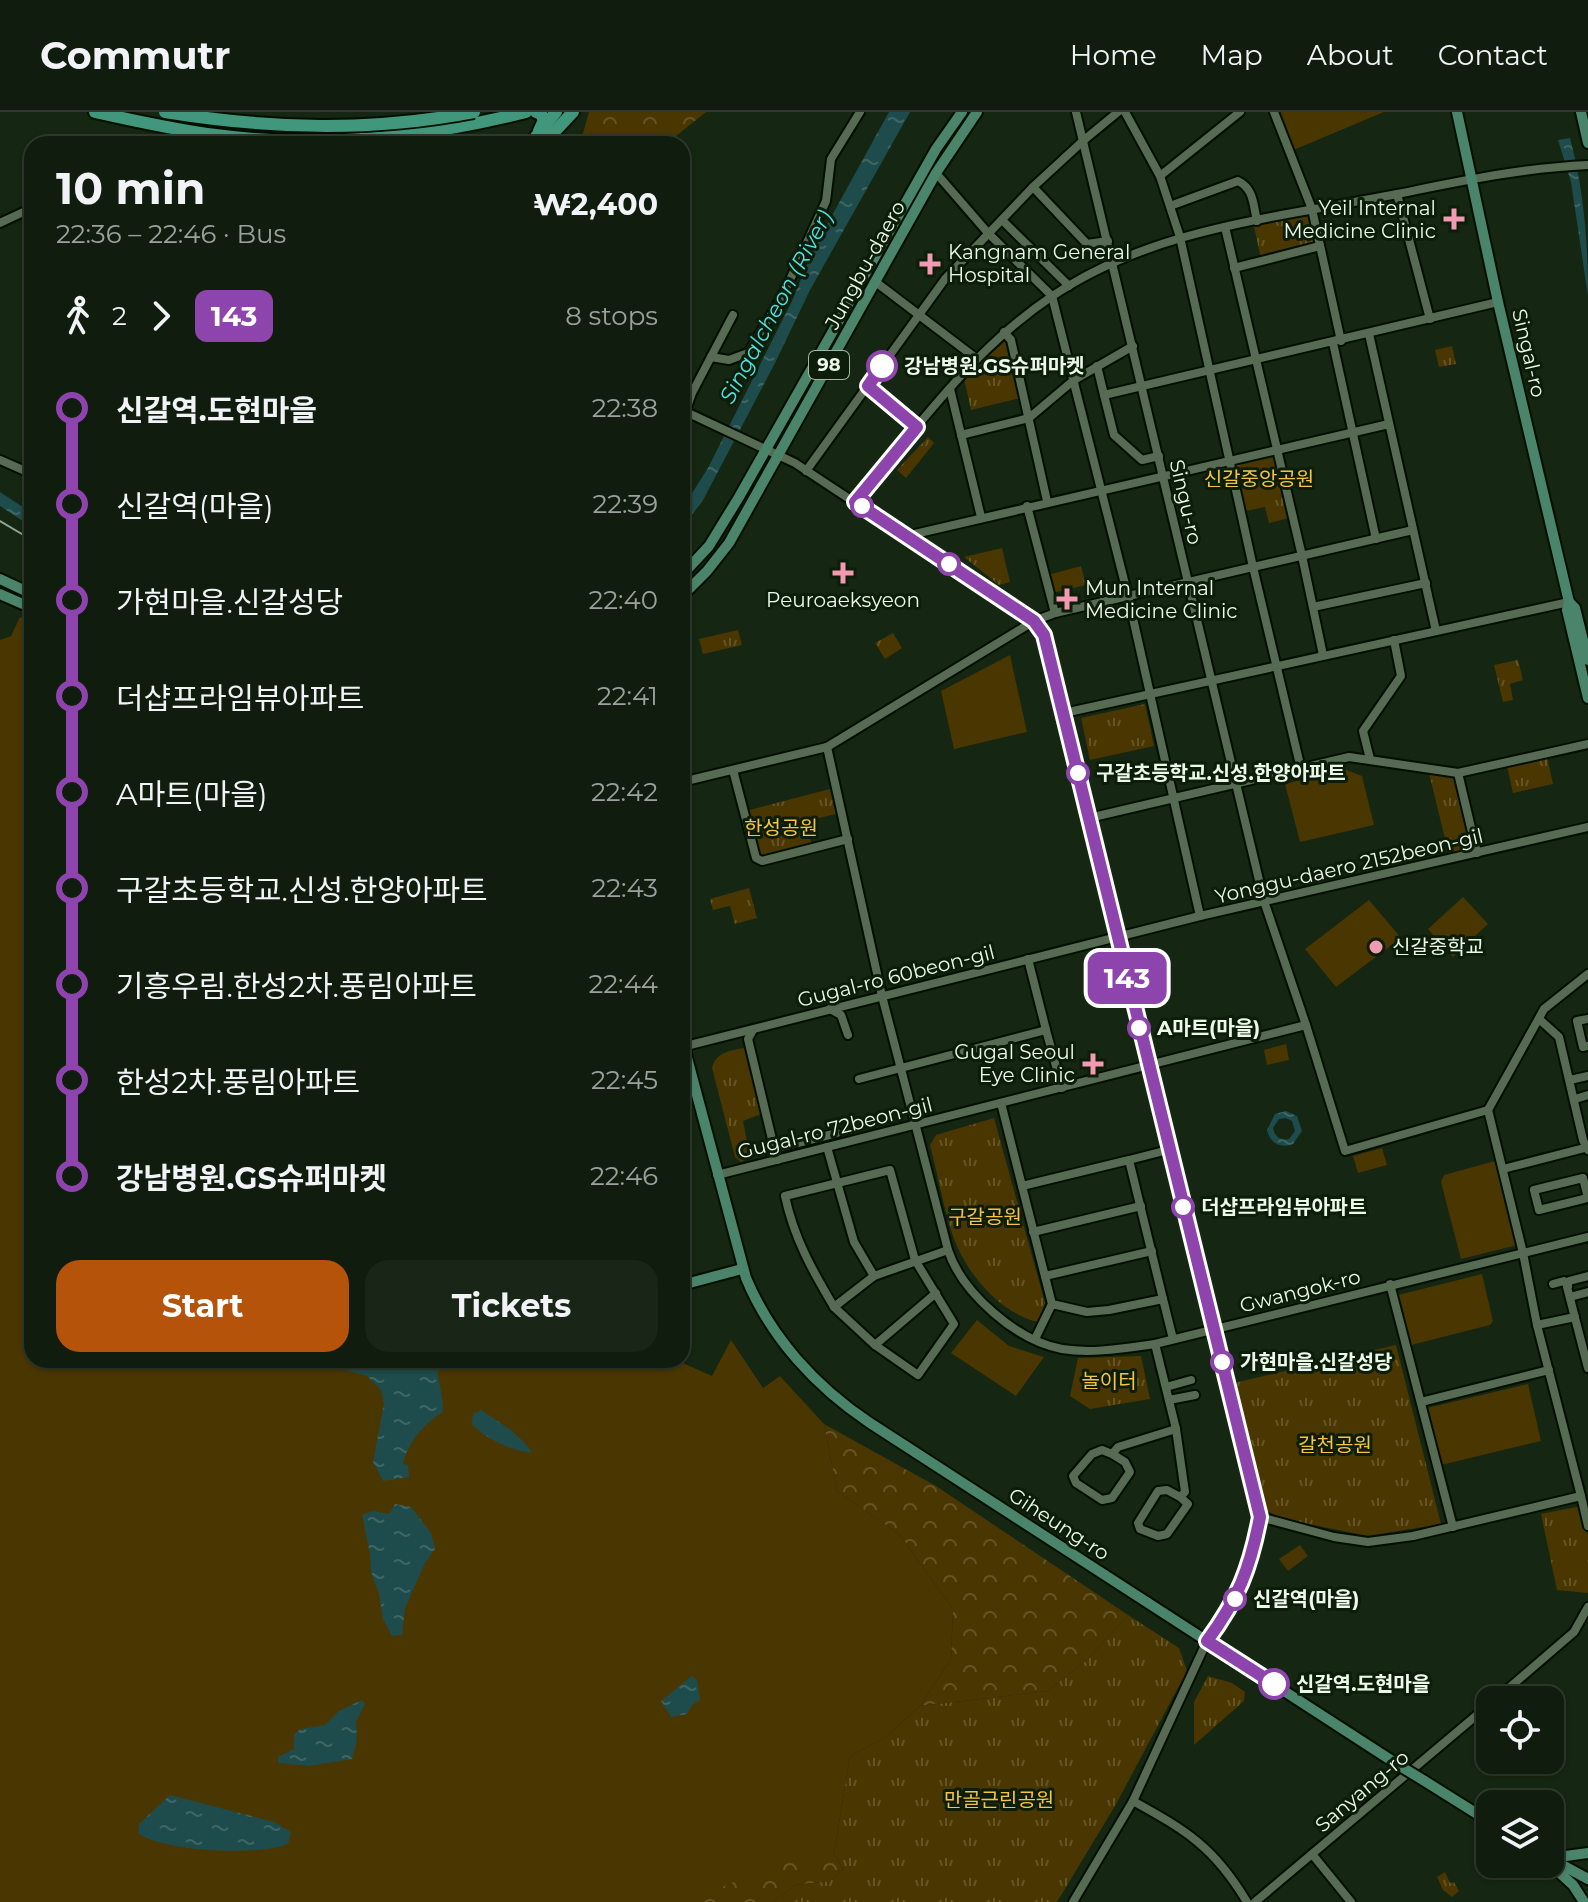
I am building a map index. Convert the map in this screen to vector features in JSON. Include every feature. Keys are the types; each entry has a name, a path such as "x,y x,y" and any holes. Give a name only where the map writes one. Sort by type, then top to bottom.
{"highway":[{"path":"95,112 218,136"},
{"path":"165,112 232,123 335,126 419,122 474,112"},
{"path":"368,136 422,133 526,112"},
{"path":"536,112 544,120 541,136"},
{"path":"542,136 556,112"},
{"path":"543,136 566,112"},
{"path":"544,136 573,112"}],"main road":[{"name":"Jungbu-daero","path":"690,566 709,546 779,430 936,149 962,112"},
{"name":"Jungbu-daero","path":"690,588 729,543 936,173 977,112"},
{"name":"Singal-ro","path":"1457,112 1569,602 1567,610 1588,698"},
{"path":"1581,112 1588,143"},
{"path":"0,579 24,590"},
{"path":"0,594 24,604"},
{"name":"Singal-ro","path":"1569,602 1575,608 1588,660"},
{"name":"Giheung-ro","path":"690,1071 742,1269 754,1298 780,1340 836,1400 1476,1813"},
{"path":"690,1283 742,1269"},
{"path":"1564,1856 1588,1853"},
{"path":"1564,1866 1588,1879"},
{"path":"1564,1874 1584,1902"}],"street":[{"path":"711,357 729,360 748,353 784,293 826,201 831,159 860,112"},
{"name":"Singu-ro","path":"1076,112 1264,901 1345,1151 1488,1110"},
{"path":"806,471 945,279 1033,187 1118,112"},
{"path":"1125,112 1160,176 1180,237 1301,769"},
{"path":"1219,112 1226,123"},
{"path":"1160,176 1240,112"},
{"path":"1274,112 1312,209 1352,432 1376,539"},
{"path":"855,502 950,389 1004,332 1052,296 1112,260 1180,237 1472,177 1583,166"},
{"path":"936,173 988,233 1052,296 1128,596 1200,916"},
{"path":"1170,206 1238,181 1247,185 1251,192 1257,221"},
{"path":"1033,187 1087,244 1108,241"},
{"path":"1397,194 1430,319"},
{"path":"0,223 24,212"},
{"path":"1002,220 1069,286"},
{"path":"1225,227 1323,655"},
{"path":"1234,268 1320,246"},
{"path":"877,283 977,359"},
{"path":"1104,395 1498,302"},
{"path":"690,397 733,315"},
{"path":"1004,332 1011,340 1047,501"},
{"path":"1369,334 1436,631"},
{"path":"961,435 1029,418 1074,380 1133,346"},
{"path":"1097,366 1114,435 1142,460 1159,456"},
{"path":"868,386 917,427"},
{"path":"950,389 981,517"},
{"path":"690,412 780,454 1034,621 1044,635 1260,1517 1251,1557 1230,1609 1207,1641 1133,1801 1073,1902"},
{"path":"906,536 1389,424"},
{"path":"0,460 24,470"},
{"path":"1027,506 1055,613"},
{"path":"690,780 827,747 1034,621 1055,613 1413,530"},
{"path":"1313,607 1426,583"},
{"path":"1064,713 1569,602"},
{"path":"1370,759 1363,731 1401,676 1394,640"},
{"path":"1089,818 1349,757 1458,773 1588,744"},
{"name":"Gwangok-ro","path":"827,747 882,996 948,1250 959,1275 969,1288 1002,1318 1035,1339 1062,1349 1108,1351 1155,1344 1588,1237"},
{"path":"733,770 756,858 762,861 848,839"},
{"path":"1458,773 1477,853"},
{"name":"Yonggu-daero 2152beon-gil","path":"1117,937 1588,827"},
{"name":"Gugal-ro 60beon-gil","path":"690,1042 1117,937"},
{"path":"1028,959 1062,1088"},
{"path":"1588,974 1544,1009 1488,1110 1537,1325 1588,1526"},
{"path":"830,1009 841,1015 848,1035"},
{"path":"1503,1169 1588,1148 1583,1140 1559,1037 1539,1019"},
{"path":"1588,1019 1577,1021 1583,1047 1588,1046"},
{"name":"Gugal-ro 72beon-gil","path":"717,1175 1306,1025"},
{"path":"756,1028 748,1039 777,1160"},
{"path":"859,1079 1046,1030"},
{"path":"1560,1041 1580,1035"},
{"path":"1570,1080 1588,1076"},
{"path":"1575,1099 1588,1095"},
{"path":"1001,1103 1052,1304 1035,1339"},
{"path":"774,1149 837,1133"},
{"path":"827,1147 854,1242 874,1276"},
{"path":"1022,1186 1168,1150"},
{"path":"1129,1160 1173,1339"},
{"path":"890,1170 915,1260 954,1324 918,1375 875,1345 834,1307 807,1263 792,1226 785,1196 837,1183 890,1170"},
{"path":"1583,1178 1588,1198 1539,1210 1534,1190 1583,1178"},
{"path":"1033,1232 1141,1206"},
{"path":"834,1307 874,1276 948,1250"},
{"path":"1045,1276 1152,1251"},
{"path":"1568,1286 1569,1281 1588,1276"},
{"path":"1553,1284 1564,1281 1568,1286 1575,1317 1583,1327 1588,1368"},
{"path":"1390,1284 1453,1527"},
{"path":"1570,1297 1588,1292"},
{"path":"875,1345 936,1293"},
{"path":"1052,1304 1087,1312 1163,1299"},
{"path":"1537,1325 1575,1317"},
{"path":"1155,1344 1185,1481 1185,1492 1180,1497"},
{"path":"1421,1402 1549,1370"},
{"path":"1166,1387 1191,1380"},
{"path":"1169,1400 1195,1395"},
{"path":"1112,1454 1118,1447 1176,1429"},
{"path":"1102,1450 1112,1454 1125,1462 1130,1472 1112,1498 1102,1500 1076,1483 1073,1476 1092,1454 1102,1450"},
{"path":"1167,1490 1180,1497 1188,1504 1167,1534 1158,1536 1140,1529 1138,1523 1158,1491 1167,1490"},
{"path":"1260,1517 1334,1537 1368,1542 1413,1536 1581,1496"},
{"path":"1511,1686 1574,1632 1588,1607"},
{"name":"Sanyang-ro","path":"1255,1902 1476,1716"},
{"path":"1133,1801 1183,1829 1211,1852 1230,1873 1247,1902"},
{"path":"1312,1854 1351,1902"}],"green space":[{"path":"589,112 706,112 676,136 582,136"},
{"path":"1277,112 1384,112 1291,151"},
{"path":"1311,212 1317,244 1261,259 1254,226"},
{"path":"1002,340 1007,344 1020,398 971,410 964,378"},
{"path":"1452,346 1456,364 1439,367 1435,350"},
{"path":"928,437 934,443 906,478 897,470"},
{"name":"신갈중앙공원","path":"1277,449 1293,517 1269,523 1265,507 1241,512 1230,460"},
{"path":"1002,548 1010,582 999,585 964,557"},
{"path":"1081,566 1086,585 1052,593 1048,575"},
{"path":"20,617 24,619 24,1368 690,1366 712,1376 731,1340 763,1388 780,1376 824,1424 837,1491 899,1534 953,1609 951,1659 920,1706 885,1738 850,1756 834,1854 726,1902 0,1902 0,640 11,636"},
{"path":"738,630 742,645 703,654 699,639"},
{"path":"893,633 902,648 885,659 875,643"},
{"path":"1010,655 1027,732 954,749 941,691"},
{"path":"1518,660 1523,680 1510,684 1513,700 1503,702 1494,665"},
{"path":"1145,704 1154,746 1090,760 1081,718"},
{"path":"1547,757 1553,784 1513,793 1507,766"},
{"path":"1344,769 1362,776 1374,825 1300,842 1285,784"},
{"path":"1429,773 1456,776 1476,849 1449,855"},
{"name":"한성공원","path":"830,789 836,814 806,821 812,847 764,859 757,854 746,811"},
{"path":"749,888 757,918 735,924 730,906 713,910 710,899"},
{"path":"1463,897 1488,924 1453,957 1428,929"},
{"path":"1369,900 1401,938 1336,987 1305,949"},
{"path":"1286,1044 1289,1060 1267,1065 1264,1050"},
{"path":"744,1048 761,1114 743,1121 750,1157 741,1162 735,1157 712,1068 720,1055"},
{"name":"구갈공원","path":"994,1118 1045,1303 1038,1322 997,1301 966,1264 949,1225 930,1145 936,1135"},
{"path":"1382,1148 1387,1165 1358,1173 1353,1156"},
{"path":"1495,1161 1517,1245 1461,1259 1441,1182 1444,1175"},
{"path":"1482,1274 1493,1321 1490,1325 1411,1345 1398,1295"},
{"path":"977,1320 1009,1346 1044,1357 1016,1396 951,1353"},
{"name":"갈천공원","path":"1396,1345 1441,1524 1368,1536 1283,1519 1265,1510 1234,1383"},
{"name":"놀이터","path":"1141,1356 1150,1399 1090,1409 1070,1396 1078,1358"},
{"path":"1528,1384 1541,1441 1441,1465 1427,1408"},
{"path":"824,1424 936,1486 1128,1615 1086,1661 1047,1691 920,1706 951,1659 953,1609 899,1534 837,1491"},
{"path":"1581,1506 1588,1536 1588,1593 1557,1590 1541,1514"},
{"path":"1300,1545 1308,1556 1288,1571 1279,1559"},
{"name":"만골근린공원","path":"1128,1615 1179,1648 1187,1671 1115,1806 1057,1902 774,1902 795,1885 830,1881 843,1869 834,1854 850,1756 885,1738 920,1706 1047,1691 1086,1661"},
{"path":"1208,1676 1232,1683 1245,1692 1244,1701 1194,1745 1194,1702"},
{"path":"834,1854 843,1869 830,1881 795,1885 774,1902 701,1902 706,1894 782,1861"},
{"path":"1445,1872 1450,1883 1454,1882 1459,1891 1452,1897 1443,1890 1437,1877"}],"water":[{"path":"889,112 910,112 810,290 702,502 690,517 690,496 708,468 792,301 813,250"},
{"path":"1570,138 1584,217 1588,296 1571,182 1558,140"},
{"path":"0,492 24,508 24,522 0,506"},
{"path":"1286,1111 1297,1116 1302,1131 1293,1144 1276,1144 1270,1138 1267,1130 1275,1114","holes":["1279,1119 1292,1121 1295,1131 1289,1139 1278,1138 1273,1128"]},
{"path":"338,1368 438,1368 443,1412 423,1428 408,1449 403,1464 408,1465 409,1477 383,1481 373,1462 384,1404 381,1390 367,1376"},
{"path":"481,1410 515,1434 532,1453 507,1447 472,1424 473,1414"},
{"path":"395,1504 411,1507 431,1533 435,1549 425,1563 405,1608 402,1635 392,1636 383,1619 371,1572 362,1515 373,1511 389,1514"},
{"path":"692,1676 697,1680 700,1700 692,1705 687,1714 671,1717 661,1701"},
{"path":"362,1700 365,1703 356,1722 357,1741 352,1759 309,1766 278,1763 278,1757 294,1749 294,1734 301,1729 325,1725 339,1711"},
{"path":"170,1795 274,1822 291,1832 288,1844 256,1850 212,1850 168,1844 138,1833 139,1824"}],"tram line":[{"path":"0,521 24,535"}],"bus line":[{"name":"143","path":"882,366 868,386 917,427 855,502 1034,621 1044,635 1168,1150 1258,1504 1260,1517 1244,1577 1230,1609 1207,1641 1274,1684"}],"place":[{"name":"Yeil Internal Medicine Clinic","path":"1454,219"},
{"name":"Kangnam General Hospital","path":"930,264"},
{"name":"강남병원.GS슈퍼마켓","path":"882,366"},
{"name":"Peuroaeksyeon","path":"843,573"},
{"name":"Mun Internal Medicine Clinic","path":"1067,599"},
{"name":"구갈초등학교.신성.한양아파트","path":"1078,773"},
{"name":"신갈중학교","path":"1376,947"},
{"name":"A마트(마을)","path":"1139,1028"},
{"name":"Gugal Seoul Eye Clinic","path":"1093,1064"},
{"name":"더샵프라임뷰아파트","path":"1183,1207"},
{"name":"가현마을.신갈성당","path":"1222,1362"},
{"name":"신갈역(마을)","path":"1235,1599"},
{"name":"신갈역.도현마을","path":"1274,1684"}],"water label":[{"name":"Singalcheon (River)","path":"776,307"}]}
